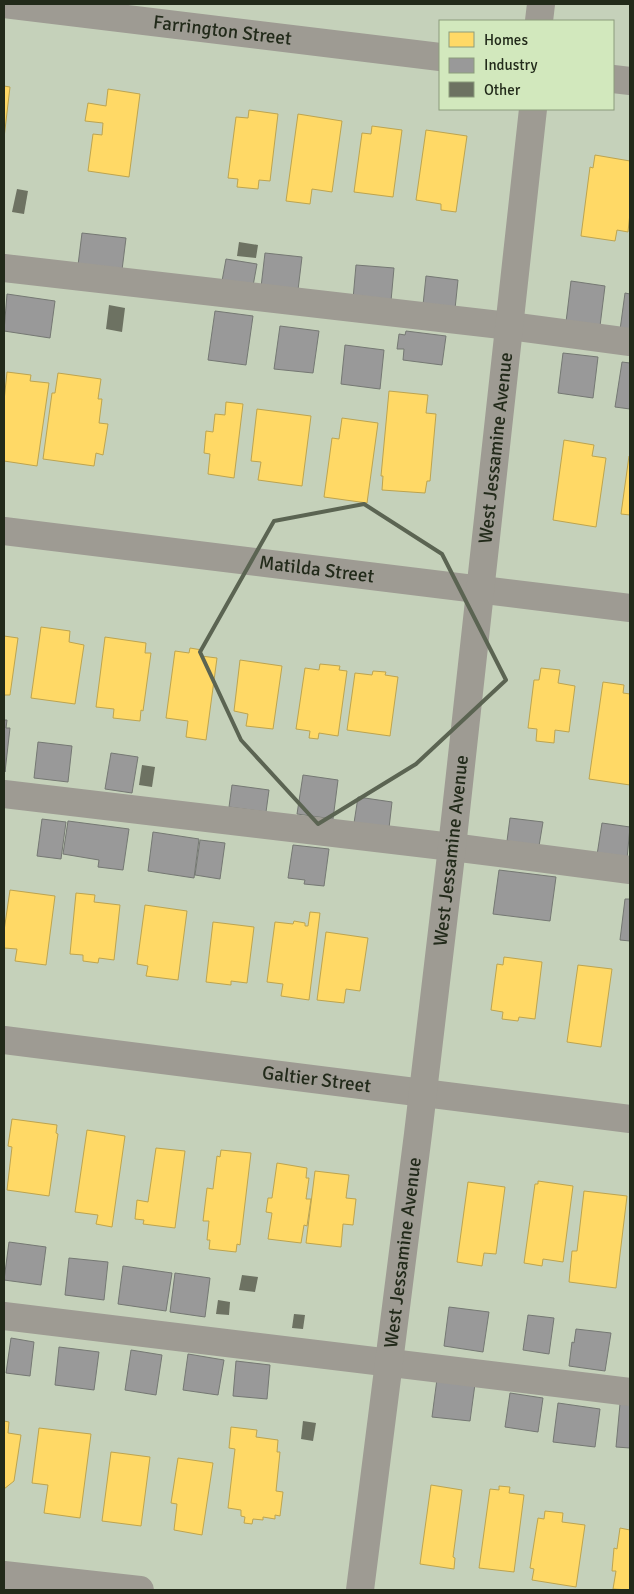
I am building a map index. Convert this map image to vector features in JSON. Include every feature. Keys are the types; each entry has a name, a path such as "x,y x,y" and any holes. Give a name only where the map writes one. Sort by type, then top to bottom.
{"street":[{"name":"Farrington Street","path":"4,4 439,57"},
{"path":"539,20 541,4"},
{"path":"614,79 630,81"},
{"name":"West Jessamine Avenue","path":"360,1590 452,847 533,110"},
{"path":"4,268 510,326 630,342"},
{"name":"Matilda Street","path":"4,531 630,608"},
{"path":"4,794 630,870"},
{"name":"Galtier Street","path":"4,1040 630,1119"},
{"path":"4,1316 630,1392"},
{"path":"4,1575 140,1590"}],"highlighted area":[{"path":"364,504 442,554 506,680 416,764 318,824 241,740 200,652 274,521"}],"building: Homes":[{"path":"4,86 10,87 4,138"},
{"path":"108,89 140,94 129,177 88,171 93,134 102,135 103,123 85,121 88,103 106,106"},
{"path":"249,110 278,114 270,181 259,180 258,189 237,187 238,179 228,178 236,117 248,118"},
{"path":"298,114 342,121 332,192 312,189 310,204 286,201"},
{"path":"372,126 402,130 393,197 354,192 362,133 371,134"},
{"path":"426,130 467,136 456,212 441,210 441,204 416,200"},
{"path":"595,155 630,161 628,232 617,230 615,241 581,236 590,167 593,168"},
{"path":"7,372 31,375 30,381 49,383 37,466 4,461 4,401"},
{"path":"58,373 101,379 98,399 102,399 99,423 108,424 103,455 96,453 94,466 43,459 52,393 55,393"},
{"path":"389,391 428,395 426,413 436,414 430,481 427,481 425,493 382,490 383,476 381,476"},
{"path":"226,402 243,404 234,478 208,474 210,454 204,453 206,431 213,432 215,414 225,415"},
{"path":"257,409 311,416 302,486 258,480 261,462 251,461"},
{"path":"342,418 378,423 367,503 324,497 332,438 339,439"},
{"path":"564,440 594,445 592,456 606,458 596,527 553,520"},
{"path":"630,456 630,515 621,514"},
{"path":"41,627 70,631 69,642 84,645 75,704 31,698"},
{"path":"4,636 18,638 10,695 4,695"},
{"path":"105,637 146,643 145,653 151,653 140,721 113,718 114,709 96,707"},
{"path":"190,648 202,650 201,656 217,658 206,740 186,737 188,721 166,718 175,651 189,653"},
{"path":"240,660 282,666 273,729 246,726 248,714 234,711"},
{"path":"320,664 340,666 339,670 347,671 338,736 319,733 318,739 309,738 310,731 296,729 305,668 319,670"},
{"path":"541,668 560,670 558,683 575,686 569,732 555,730 554,743 536,741 537,729 528,728 534,680 539,680"},
{"path":"373,671 386,672 385,675 398,677 390,736 347,730 355,673 372,675"},
{"path":"603,682 624,685 623,693 630,694 630,785 589,779"},
{"path":"10,890 55,896 46,965 15,961 17,949 4,948 4,931"},
{"path":"76,893 95,895 94,902 120,905 114,960 99,958 98,963 83,961 83,955 70,954"},
{"path":"145,905 187,911 178,980 146,976 148,966 137,964"},
{"path":"310,912 320,913 309,1000 281,996 283,984 267,982 275,922 293,924 294,921 305,923 305,926 308,926"},
{"path":"213,922 254,927 247,983 231,981 231,985 206,982"},
{"path":"326,932 368,938 360,991 346,989 344,1003 317,1000"},
{"path":"504,957 542,962 535,1019 519,1017 518,1021 502,1019 503,1012 491,1010 497,964 503,965"},
{"path":"578,965 612,969 601,1047 567,1042"},
{"path":"12,1119 57,1125 56,1133 58,1134 49,1196 7,1190 12,1147 8,1146"},
{"path":"87,1130 125,1136 112,1227 96,1224 98,1215 75,1212"},
{"path":"156,1148 185,1151 175,1228 143,1224 144,1220 135,1219 137,1200 148,1202"},
{"path":"221,1150 251,1153 240,1245 237,1244 236,1252 209,1249 210,1240 207,1240 209,1221 203,1221 207,1188 213,1189 217,1156 220,1157"},
{"path":"277,1163 307,1168 306,1178 309,1178 306,1199 311,1199 307,1226 304,1225 301,1243 268,1239 272,1213 266,1212 268,1198 272,1198"},
{"path":"315,1171 349,1175 346,1198 356,1199 353,1225 343,1224 341,1247 306,1243"},
{"path":"538,1181 573,1186 563,1262 543,1259 542,1266 524,1263 535,1184 538,1184"},
{"path":"468,1182 505,1187 496,1254 484,1253 482,1266 457,1262"},
{"path":"584,1191 627,1196 616,1288 569,1282 572,1251 577,1251"},
{"path":"4,1421 9,1422 8,1433 21,1435 14,1481 4,1489"},
{"path":"231,1427 257,1430 256,1437 278,1440 277,1452 280,1452 276,1491 283,1492 280,1516 275,1515 275,1519 263,1517 263,1520 253,1519 252,1524 244,1523 245,1517 241,1516 241,1510 228,1508 235,1449 229,1448"},
{"path":"39,1428 91,1434 80,1518 44,1513 48,1485 32,1483"},
{"path":"111,1452 150,1457 141,1526 102,1521"},
{"path":"178,1458 213,1463 202,1535 174,1530 177,1504 171,1503"},
{"path":"431,1485 462,1490 453,1557 455,1558 454,1569 420,1564"},
{"path":"499,1486 510,1487 509,1493 524,1495 514,1572 479,1568 490,1489 499,1490"},
{"path":"545,1511 563,1513 562,1522 585,1525 576,1587 532,1580 534,1569 530,1568 538,1518 544,1519"},
{"path":"620,1528 630,1530 630,1590 613,1589 616,1571 612,1571 614,1548 617,1549"}],"building: Industry":[{"path":"82,233 126,238 122,270 78,265"},
{"path":"265,253 302,257 298,290 261,287"},
{"path":"226,259 257,264 253,286 222,281"},
{"path":"356,265 394,268 391,301 353,299"},
{"path":"426,276 458,280 455,309 423,305"},
{"path":"571,281 605,286 600,326 566,322"},
{"path":"625,293 630,294 630,331 620,330"},
{"path":"7,294 55,301 50,338 4,331"},
{"path":"215,311 253,316 246,365 208,360"},
{"path":"280,326 319,331 313,373 274,369"},
{"path":"406,331 446,336 442,365 403,360 404,349 397,349 399,334 405,335"},
{"path":"345,345 384,350 380,389 341,384"},
{"path":"563,353 598,357 593,398 558,393"},
{"path":"622,362 630,363 630,409 615,407"},
{"path":"4,720 7,720 6,728 10,728 5,772"},
{"path":"38,742 72,746 68,782 34,778"},
{"path":"111,753 138,757 132,793 105,789"},
{"path":"303,775 338,780 333,819 297,814"},
{"path":"232,785 269,790 266,812 229,807"},
{"path":"358,797 392,802 389,828 354,823"},
{"path":"510,818 543,822 539,846 507,841"},
{"path":"42,819 66,822 61,859 37,856"},
{"path":"68,821 129,829 123,870 98,867 99,860 63,854"},
{"path":"602,823 630,827 627,859 597,855"},
{"path":"153,832 199,839 194,878 148,871"},
{"path":"200,840 225,843 220,879 195,875"},
{"path":"293,845 329,849 324,886 304,884 305,880 288,878"},
{"path":"499,870 556,877 550,921 493,914"},
{"path":"625,899 630,899 630,941 620,940"},
{"path":"9,1242 46,1247 41,1285 4,1280"},
{"path":"69,1258 108,1262 104,1300 65,1295"},
{"path":"123,1266 172,1273 166,1311 118,1304"},
{"path":"175,1273 210,1278 205,1317 170,1312"},
{"path":"449,1307 489,1312 483,1352 444,1346"},
{"path":"528,1315 554,1318 549,1354 523,1350"},
{"path":"576,1329 611,1333 605,1371 569,1366 572,1342 574,1343"},
{"path":"11,1338 34,1342 30,1376 6,1373"},
{"path":"59,1347 99,1352 94,1390 55,1385"},
{"path":"131,1350 162,1355 156,1395 125,1390"},
{"path":"188,1354 224,1360 218,1395 183,1390"},
{"path":"236,1361 270,1365 267,1399 233,1396"},
{"path":"437,1379 475,1384 470,1421 432,1417"},
{"path":"510,1393 543,1398 538,1432 505,1427"},
{"path":"558,1403 600,1409 595,1447 553,1442"},
{"path":"620,1404 630,1405 630,1448 616,1447"}],"building: Other":[{"path":"17,189 28,191 24,214 12,212"},
{"path":"239,242 258,245 256,258 237,256"},
{"path":"109,305 125,308 122,332 106,329"},
{"path":"142,765 155,767 152,787 139,785"},
{"path":"242,1275 258,1277 255,1292 239,1290"},
{"path":"218,1300 230,1302 229,1315 216,1314"},
{"path":"294,1314 305,1315 303,1329 292,1328"},
{"path":"303,1421 316,1423 313,1441 301,1439"}]}
